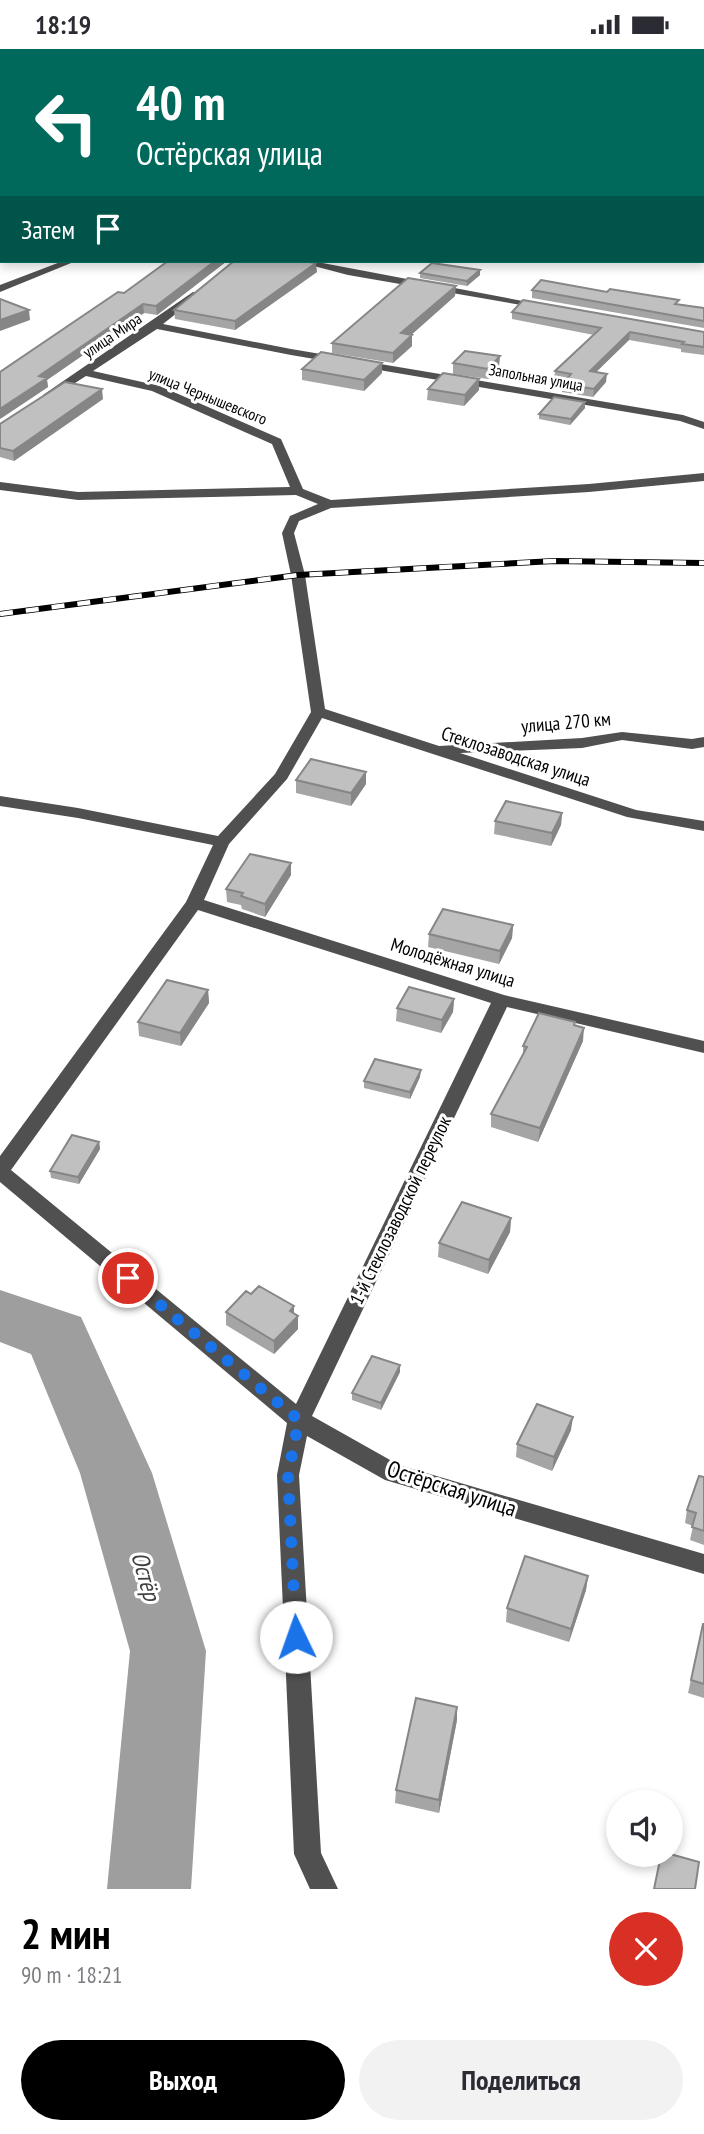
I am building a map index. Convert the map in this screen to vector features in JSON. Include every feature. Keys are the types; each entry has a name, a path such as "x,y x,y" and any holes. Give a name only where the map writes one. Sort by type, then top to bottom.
{"street":[{"path":"0,289 66,263"},
{"path":"309,263 557,308"},
{"name":"улица Мира","path":"43,399 155,325 206,285"},
{"name":"Запольная улица","path":"155,325 291,352 683,418 704,426"},
{"name":"улица Чернышевского","path":"85,372 156,388 277,442 298,491"},
{"path":"0,1171 194,903 222,842 282,776 318,712 298,575 288,533 293,519 329,504 589,488 704,477"},
{"path":"0,486 78,496 298,491 329,504"},
{"name":"Стеклозаводская улица","path":"318,712 633,814 704,826"},
{"name":"улица 270 км","path":"431,749 582,743 622,736 692,744 704,742"},
{"path":"0,801 78,813 222,842"},
{"name":"Молодёжная улица","path":"194,903 501,1000 704,1047"},
{"name":"1-й Стеклозаводской переулок","path":"324,1889 308,1854 288,1475 299,1420 501,1000"},
{"name":"Остёрская улица","path":"0,1171 299,1420 393,1473 704,1564"}],"building":[{"path":"165,263 212,263 156,306 143,304 39,376 47,378 0,409 0,372 118,292 124,293"},
{"path":"232,263 316,263 235,321 174,310"},
{"path":"432,263 480,270 467,281 420,273"},
{"path":"408,278 456,286 401,333 412,335 393,353 332,343"},
{"path":"541,280 607,292 610,289 679,300 675,304 704,308 704,321 532,290"},
{"path":"0,299 29,310 0,320"},
{"path":"523,300 704,332 704,347 630,332 590,371 607,374 594,389 563,384 571,374 555,371 601,328 512,312"},
{"path":"465,351 500,356 488,369 453,363"},
{"path":"321,352 382,363 364,380 302,369"},
{"path":"443,373 479,379 465,395 428,389"},
{"path":"65,382 102,389 13,451 0,448 0,424"},
{"path":"554,397 585,402 571,419 539,414"},
{"path":"311,759 366,772 351,793 296,780"},
{"path":"506,801 562,813 552,833 495,821"},
{"path":"250,854 291,863 265,904 241,896 243,893 226,889"},
{"path":"443,909 513,925 500,951 429,934"},
{"path":"167,980 208,990 180,1033 138,1022"},
{"path":"409,987 454,999 442,1020 397,1008"},
{"path":"539,1013 575,1022 574,1025 584,1028 540,1128 491,1114 527,1047 523,1046"},
{"path":"375,1059 421,1070 410,1092 364,1081"},
{"path":"72,1135 99,1142 78,1177 50,1171"},
{"path":"462,1202 511,1218 489,1260 439,1243"},
{"path":"259,1286 294,1306 290,1311 298,1316 274,1341 226,1312 246,1291 251,1294"},
{"path":"372,1356 400,1365 381,1403 352,1393"},
{"path":"537,1404 573,1417 554,1457 517,1444"},
{"path":"699,1476 704,1477 704,1531 692,1527 696,1513 687,1510"},
{"path":"525,1556 588,1576 571,1629 507,1608"},
{"path":"704,1624 704,1684 691,1680"},
{"path":"416,1698 457,1707 439,1800 396,1790"},
{"path":"683,1858 699,1862 695,1889 654,1889 659,1867 683,1867"}],"waterway":[{"name":"Остёр","path":"0,1316 57,1336 116,1473 168,1651 149,1889"}],"railway":[{"path":"0,614 298,575 554,561 704,563"}],"route":[{"path":"128,1278 299,1420 288,1475 296,1637"}]}
